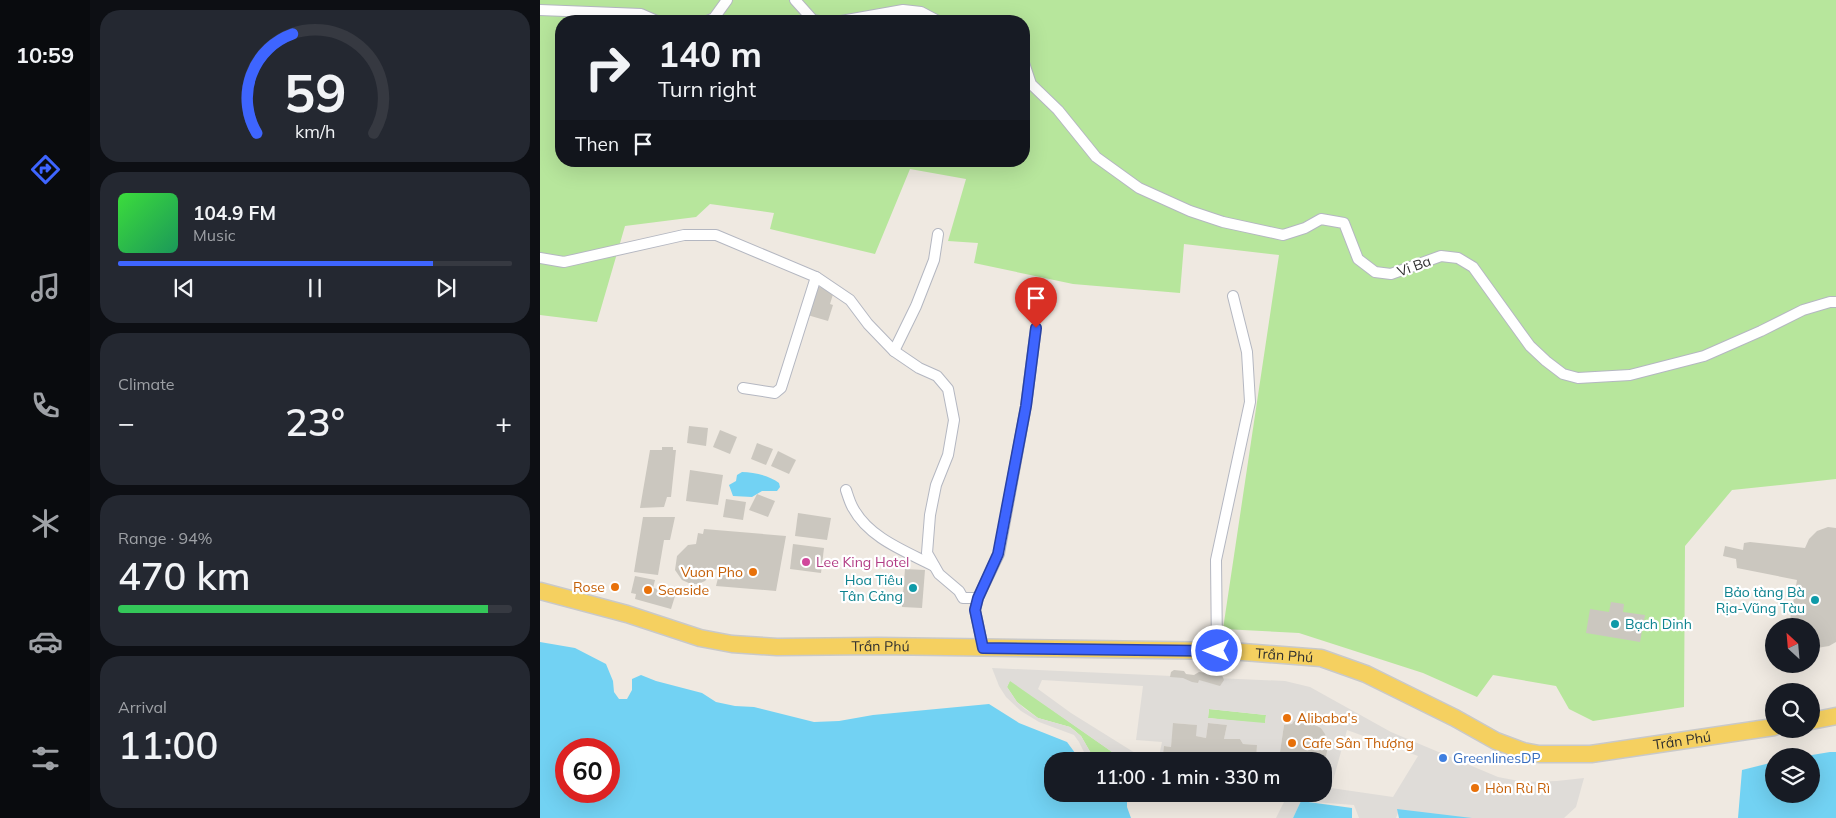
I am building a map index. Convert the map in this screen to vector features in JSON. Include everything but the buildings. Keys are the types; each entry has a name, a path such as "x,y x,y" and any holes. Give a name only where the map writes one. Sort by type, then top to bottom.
{"main road":[{"name":"Trần Phú","path":"540,591 627,614 674,631 715,642 777,647 878,646 1217,651 1270,653 1321,658 1366,674 1455,718 1496,741 1523,751 1539,754 1591,754 1765,729"},
{"path":"1820,719 1836,716"}],"street":[{"path":"716,15 727,0"},
{"path":"795,0 808,15"},
{"path":"540,10 643,15"},
{"path":"875,15 903,10 921,12 927,15"},
{"name":"Vi Ba","path":"1030,81 1058,110 1096,157 1139,188 1190,211 1223,222 1283,235 1305,228 1321,219 1344,223 1358,259 1376,272 1391,274 1441,256 1458,258 1472,267 1530,346 1563,374 1578,378 1630,375 1704,356 1804,310 1836,302"},
{"path":"894,351 916,306 934,260 938,234"},
{"path":"540,258 564,262 684,235 716,235 816,278 850,300 868,324 894,351 919,368 937,376 948,389 954,420 948,455 936,485 930,515 927,553 939,574 959,591 963,598 978,598"},
{"path":"743,388 775,393 781,388 816,278"},
{"path":"1217,651 1216,560 1250,402 1247,352 1233,296"},
{"path":"983,648 975,610 978,598 998,554 1026,406 1036,328"},
{"path":"846,490 853,509 868,528 896,547 935,566"}],"green space":[{"path":"540,0 1836,0 1836,479 1732,490 1685,546 1684,707 1593,721 1569,709 1556,686 1493,675 1477,697 1423,673 1299,633 1223,629 1279,255 1184,244 1180,293 1073,284 974,263 978,243 948,241 966,179 910,169 875,254 770,229 774,213 710,204 696,217 625,226 597,322 540,315"},
{"path":"1010,680 1112,752 1090,752 1081,736 1070,727 1038,718 1017,702 1007,687"},
{"path":"1209,709 1266,715 1265,724 1208,718"}],"shaded area":[{"path":"992,668 1285,681 1310,687 1391,732 1498,777 1524,782 1584,778 1576,807 1564,818 1427,818 1398,813 1396,818 1359,818 1354,805 1314,802 1332,802 1332,788 1393,797 1418,756 1347,730 1332,784 1332,752 1327,752 1328,740 1321,728 1315,724 1300,721 1284,725 1280,752 1257,752 1257,745 1243,744 1240,739 1224,739 1227,725 1208,723 1206,738 1196,736 1196,725 1174,723 1171,747 1164,746 1163,752 1160,752 1162,742 1136,740 1143,686 1042,680 1038,689 1071,713 1134,752 1112,752 1010,681 1007,687 1017,702 1038,718 1070,727 1081,736 1090,752 1084,752 1074,735 1039,722 1021,711 1006,697 999,686","holes":["1209,709 1266,715 1265,723 1208,718"]},
{"path":"1284,802 1301,802 1293,818 1276,818"}],"water":[{"path":"742,472 767,476 779,483 780,487 777,491 762,491 752,497 733,496 729,485 736,481 737,475"},
{"path":"540,642 575,648 606,664 613,681 614,692 619,699 627,699 632,690 632,679 641,675 656,681 702,693 716,702 754,707 814,722 839,721 873,715 989,704 1019,723 1067,742 1074,752 1044,752 1044,802 1127,802 1131,818 540,818"},
{"path":"1836,752 1836,818 1738,818 1742,770 1765,764 1765,803 1820,803 1820,754"},
{"path":"1301,802 1352,808 1352,818 1293,818"},
{"path":"1397,809 1472,818 1399,818"}],"place":[{"name":"Lee King Hotel","path":"806,562"},
{"name":"Vuon Pho","path":"753,572"},
{"name":"Rose","path":"615,587"},
{"name":"Hoa Tiêu Tân Cảng","path":"913,588"},
{"name":"Seaside","path":"648,590"},
{"name":"Bảo tàng Bà Rịa-Vũng Tàu","path":"1815,600"},
{"name":"Bạch Dinh","path":"1615,624"},
{"name":"Alibaba's","path":"1287,718"},
{"name":"Cafe Sân Thượng","path":"1292,743"},
{"name":"GreenlinesDP","path":"1443,758"},
{"name":"Hòn Rù Rì","path":"1475,788"}],"route":[{"path":"1036,328 1026,406 998,554 978,598 975,610 983,648 1217,651"}]}
